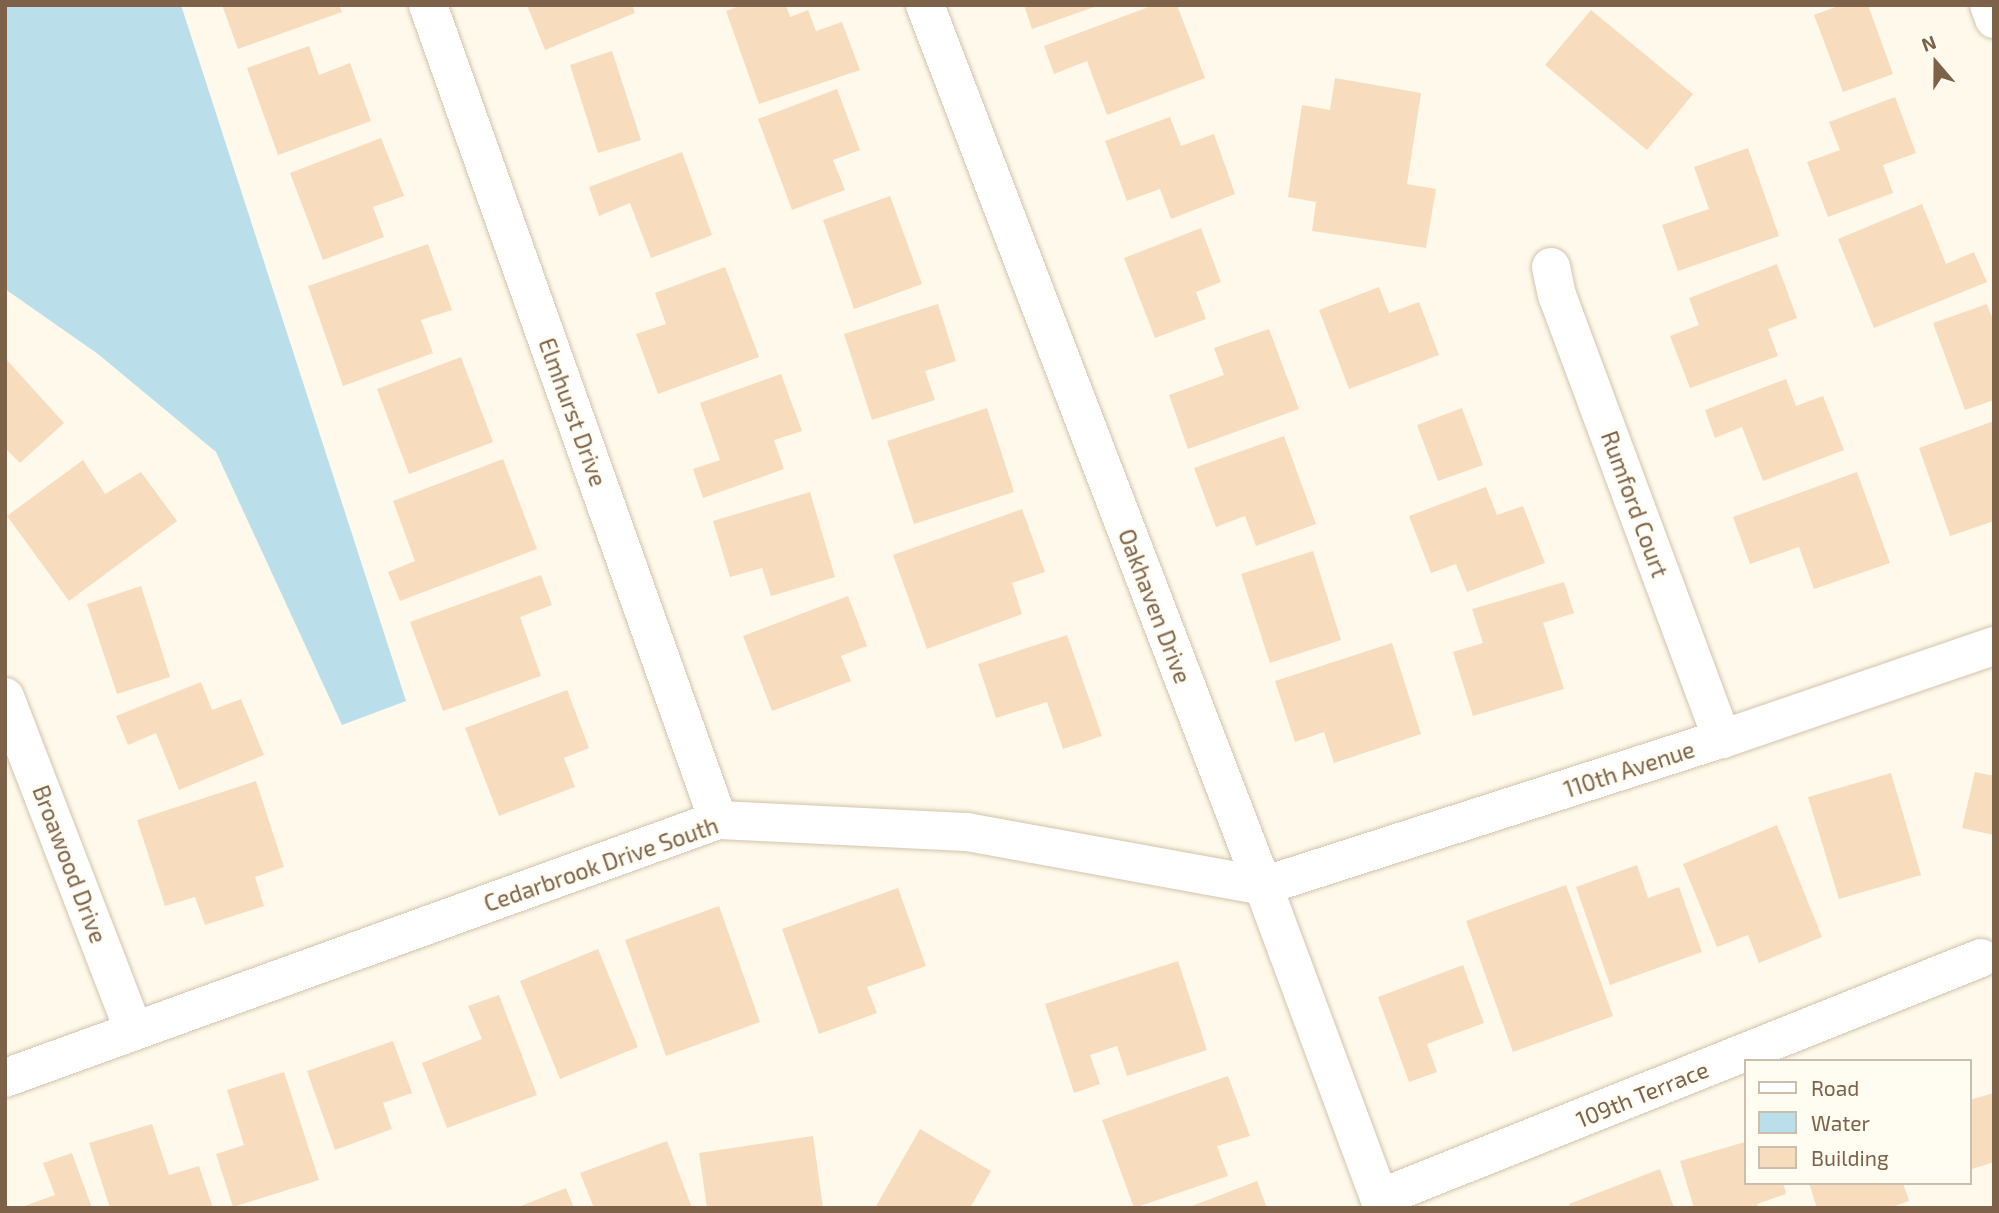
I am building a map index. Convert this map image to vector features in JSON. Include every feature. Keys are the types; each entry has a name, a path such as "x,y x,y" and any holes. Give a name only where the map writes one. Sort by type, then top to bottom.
{"street":[{"name":"Elmhurst Drive","path":"428,5 718,820"},
{"name":"Oakhaven Drive","path":"925,5 1382,1203"},
{"path":"1989,5 1994,19"},
{"name":"Rumford Court","path":"1551,267 1557,295 1722,739"},
{"name":"110th Avenue","path":"1263,886 1722,739 1994,646"},
{"name":"Broawood Drive","path":"5,697 134,1031"},
{"name":"Cedarbrook Drive South","path":"5,1077 718,820 967,832 1263,886"},
{"name":"109th Terrace","path":"1382,1203 1981,958"}],"water":[{"path":"5,5 181,5 406,701 342,725 216,452 98,354 5,289"}],"building":[{"path":"222,5 339,5 342,12 238,49"},
{"path":"527,5 632,5 635,13 545,50"},
{"path":"742,5 786,5 790,17 808,10 816,31 842,22 860,70 759,104 726,11"},
{"path":"1024,5 1097,5 1097,6 1032,29"},
{"path":"1154,5 1177,5 1205,78 1107,115 1087,61 1054,74 1044,46"},
{"path":"1841,5 1868,5 1893,74 1843,92 1814,15"},
{"path":"1591,10 1693,94 1647,150 1545,65"},
{"path":"309,46 319,75 350,63 371,121 278,155 247,68"},
{"path":"612,51 641,140 598,153 570,65"},
{"path":"1335,78 1421,93 1407,184 1436,189 1426,248 1312,231 1316,202 1288,197 1302,105 1330,110"},
{"path":"837,89 860,150 833,160 845,190 792,210 758,119"},
{"path":"1895,97 1916,153 1883,165 1893,193 1828,217 1807,162 1840,150 1829,122"},
{"path":"1170,117 1181,146 1214,134 1235,194 1171,219 1160,189 1127,201 1105,141"},
{"path":"381,138 404,196 373,207 384,237 323,260 290,173"},
{"path":"1748,148 1779,236 1678,271 1662,225 1709,209 1694,167"},
{"path":"682,152 712,235 651,258 630,203 599,216 589,187"},
{"path":"890,196 922,284 854,309 823,220"},
{"path":"1922,204 1946,264 1974,252 1987,282 1874,328 1838,239"},
{"path":"1201,228 1221,282 1196,292 1206,319 1155,338 1124,258"},
{"path":"428,244 452,310 421,320 433,353 343,386 308,286"},
{"path":"1777,264 1797,318 1768,329 1778,356 1690,388 1670,336 1699,325 1689,298"},
{"path":"725,267 759,357 658,394 636,334 666,324 655,293"},
{"path":"1379,287 1389,313 1419,302 1439,355 1349,389 1319,310"},
{"path":"938,304 956,361 925,371 935,400 872,420 844,334"},
{"path":"1987,304 1994,323 1994,400 1965,410 1933,323"},
{"path":"1269,329 1299,409 1188,449 1169,395 1224,375 1214,348"},
{"path":"461,357 493,442 409,474 377,389"},
{"path":"5,358 64,423 20,463 5,448"},
{"path":"781,374 802,431 774,440 784,469 703,498 693,469 720,460 700,403"},
{"path":"1786,379 1796,406 1823,396 1844,450 1763,481 1742,427 1715,438 1705,410"},
{"path":"987,408 1014,492 914,524 887,441"},
{"path":"1462,408 1483,465 1438,481 1417,425"},
{"path":"1994,421 1994,521 1950,536 1919,448"},
{"path":"1284,436 1316,524 1256,546 1245,516 1216,527 1194,468"},
{"path":"503,459 537,549 400,601 388,572 415,561 393,501"},
{"path":"83,460 105,494 141,472 177,521 69,601 7,516"},
{"path":"1857,472 1890,563 1814,589 1799,547 1750,564 1733,517"},
{"path":"1486,487 1497,515 1523,506 1545,563 1467,592 1456,564 1431,573 1409,516"},
{"path":"810,492 835,577 771,596 762,568 730,577 713,521"},
{"path":"1022,509 1045,572 1012,583 1022,614 927,649 893,555"},
{"path":"1313,551 1341,640 1270,663 1241,574"},
{"path":"541,575 552,605 520,617 541,676 443,711 410,622"},
{"path":"1564,582 1574,613 1543,623 1564,689 1473,716 1453,652 1483,643 1472,609"},
{"path":"141,586 170,677 117,694 87,604"},
{"path":"848,596 867,646 841,656 851,681 772,711 743,636"},
{"path":"1067,635 1102,736 1063,749 1047,702 996,718 978,664"},
{"path":"1392,643 1421,734 1334,763 1324,732 1295,742 1275,681"},
{"path":"201,682 212,710 241,699 264,755 179,790 156,733 128,745 116,716"},
{"path":"567,690 589,748 564,758 575,787 499,816 465,728"},
{"path":"1975,772 1994,776 1994,835 1962,828"},
{"path":"1891,773 1921,875 1839,899 1808,797"},
{"path":"256,781 284,867 255,877 264,906 205,925 195,897 165,906 137,820"},
{"path":"1777,825 1822,937 1759,963 1748,935 1717,947 1683,864"},
{"path":"1637,865 1648,898 1679,887 1702,952 1610,985 1576,887"},
{"path":"1566,885 1613,1016 1513,1052 1466,921"},
{"path":"898,888 926,966 867,987 877,1013 819,1034 782,929"},
{"path":"719,906 760,1022 666,1056 625,940"},
{"path":"598,949 638,1047 560,1079 520,981"},
{"path":"1178,961 1207,1050 1127,1076 1117,1046 1090,1055 1100,1084 1074,1093 1045,1004"},
{"path":"1463,965 1484,1023 1427,1044 1437,1072 1409,1082 1378,997"},
{"path":"499,995 537,1095 447,1128 422,1063 482,1039 468,1006"},
{"path":"393,1041 412,1093 383,1103 392,1129 335,1150 307,1071"},
{"path":"284,1072 319,1180 233,1207 216,1154 244,1145 227,1090"},
{"path":"1228,1076 1250,1136 1217,1146 1228,1176 1134,1208 1102,1120"},
{"path":"1994,1093 1994,1162 1971,1169 1971,1099"},
{"path":"152,1124 169,1175 199,1166 213,1208 110,1208 89,1143"},
{"path":"920,1129 991,1171 970,1208 875,1208"},
{"path":"813,1136 823,1208 707,1208 699,1153"},
{"path":"667,1141 692,1208 594,1208 580,1173"},
{"path":"1744,1142 1744,1185 1784,1185 1786,1194 1757,1204 1758,1208 1694,1208 1680,1161"},
{"path":"72,1153 92,1208 19,1208 55,1195 43,1163"},
{"path":"1660,1169 1674,1208 1571,1208 1569,1204"},
{"path":"1257,1181 1267,1208 1187,1208"},
{"path":"1810,1185 1904,1185 1909,1201 1889,1208 1817,1208"},
{"path":"566,1188 574,1208 516,1208"}]}
